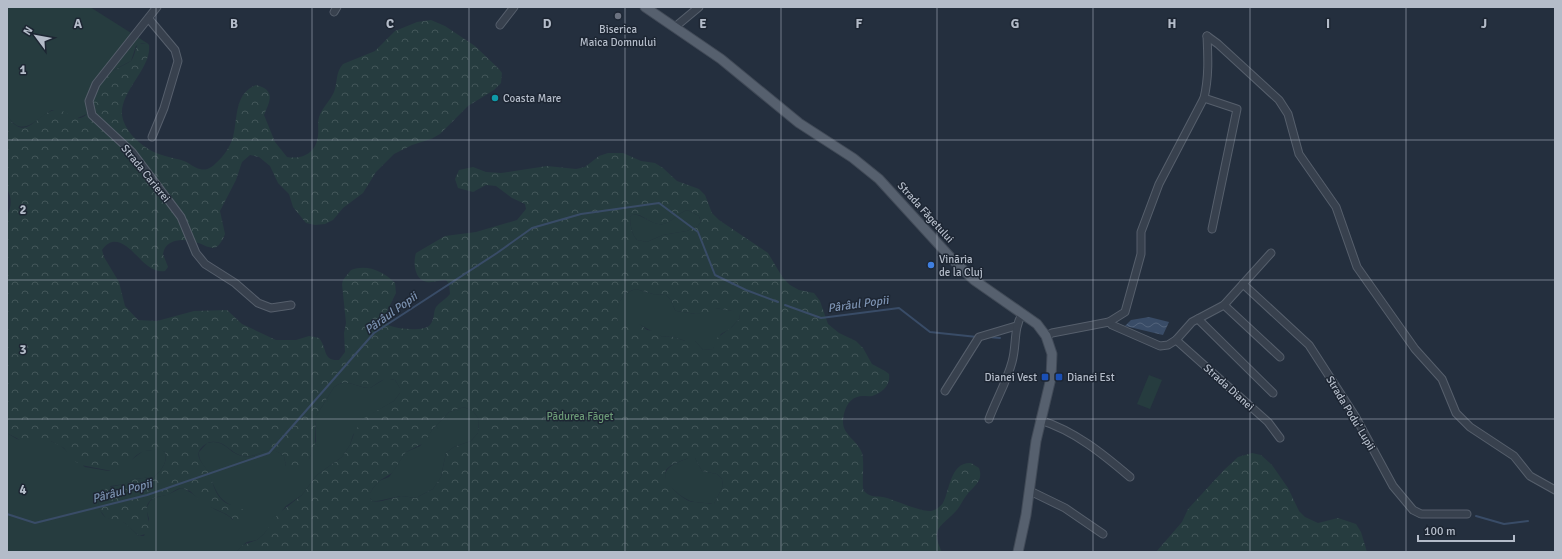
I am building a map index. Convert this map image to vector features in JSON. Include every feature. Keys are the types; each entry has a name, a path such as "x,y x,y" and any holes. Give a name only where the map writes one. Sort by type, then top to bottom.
{"main road":[{"name":"Strada Făgetului","path":"645,7 721,59 799,123 853,158 879,179 952,259 974,280 1037,324 1046,336 1052,354 1051,378 1040,420 1030,491 1018,552"}],"street":[{"name":"Strada Carierei","path":"158,7 96,84 89,101 92,115 132,152 181,217 196,253 205,264 235,283 258,303 271,308 291,304"},
{"path":"500,25 514,7"},
{"path":"675,28 698,7"},
{"path":"149,20 174,50 178,61 164,108 152,137"},
{"path":"1046,336 1052,333 1109,322 1125,312 1141,254 1141,232 1159,184 1204,98 1207,86 1208,59 1206,36 1218,44 1279,100 1288,114 1299,154 1336,206 1357,267 1415,349 1442,379 1456,413 1470,427 1514,456 1530,476 1555,490"},
{"path":"1204,98 1237,109 1212,229"},
{"path":"1109,322 1112,325 1160,346 1168,345 1176,340 1192,322 1224,304 1271,253"},
{"name":"Strada Podu' Lupii","path":"1242,284 1309,345 1355,416 1393,486 1413,510 1421,514 1467,514"},
{"path":"1224,304 1280,358"},
{"path":"989,419 1012,364 1015,351 1016,326 1022,314"},
{"path":"1198,319 1273,393"},
{"path":"945,391 979,337 1016,326"},
{"name":"Strada Dianei","path":"1176,340 1268,422 1280,438"},
{"path":"1040,420 1084,441 1130,477"},
{"path":"1030,491 1065,508 1103,534"}],"green space":[{"path":"7,7 90,7 147,43 142,43 136,46 131,61 114,70 95,92 92,106 87,114 74,118 52,110 29,125 24,127 18,126 7,115"},
{"name":"Pădurea Făget","path":"431,20 445,26 475,46 502,73 501,83 494,90 468,106 440,134 394,154 376,172 363,193 343,208 333,220 325,224 315,225 306,223 293,207 289,194 278,183 270,166 259,157 250,155 242,162 236,180 220,211 225,234 222,241 215,247 212,248 185,240 175,241 167,245 164,249 163,254 168,267 165,271 163,271 150,267 121,243 114,242 108,244 102,250 104,257 119,282 125,306 138,320 157,321 194,311 227,310 242,324 276,340 296,340 309,336 319,338 326,354 330,359 339,360 345,352 344,333 346,323 342,284 343,280 351,270 357,268 369,268 380,272 395,283 396,293 385,315 388,325 397,328 422,329 432,323 436,307 450,294 449,284 446,280 427,282 419,278 415,266 416,253 445,236 476,232 517,220 526,209 525,204 512,198 496,186 486,185 473,192 458,188 455,179 459,170 473,167 486,172 501,173 547,166 576,169 585,167 599,156 608,153 623,153 641,161 655,163 677,181 699,189 705,195 712,213 719,220 768,253 783,278 790,285 799,290 814,293 820,301 828,324 839,333 856,341 863,348 872,364 889,374 889,382 882,391 872,396 857,397 848,404 844,415 843,422 845,431 862,453 864,491 872,496 884,497 922,510 931,511 938,508 943,503 952,478 959,467 964,464 971,463 979,468 980,477 977,484 957,509 939,528 937,538 942,552 236,552 243,545 257,540 264,534 278,514 302,495 317,475 342,457 350,445 355,431 364,418 394,401 400,393 400,388 395,380 391,379 382,381 370,388 347,383 339,384 334,387 316,416 315,445 309,459 299,469 289,469 286,466 284,456 273,450 268,450 255,455 244,456 235,453 221,443 209,442 203,446 198,454 200,461 208,471 216,491 224,502 244,510 246,514 242,522 237,522 226,514 204,504 190,491 181,488 167,495 156,497 150,501 147,505 149,524 148,533 139,536 125,523 106,518 100,510 98,500 106,488 125,484 134,479 154,477 164,466 166,459 165,452 153,450 140,453 135,456 126,467 117,472 81,465 73,460 64,448 51,441 22,441 7,433 7,215 11,202 7,189 7,115 14,124 20,127 26,127 51,111 62,111 75,118 86,115 89,112 96,90 100,83 113,71 131,61 138,44 147,43 149,45 149,54 126,97 122,115 128,130 151,151 184,161 198,168 205,169 213,166 224,154 233,137 240,100 249,89 256,85 267,90 269,93 270,97 264,115 275,142 287,157 293,158 304,156 308,154 315,146 318,135 319,117 334,92 340,67 343,64 375,51 395,31 417,22","holes":["688,210 699,216 701,222 698,226 687,231 663,235 647,242 637,240 634,235 630,220 630,217 633,214 655,223 663,224 667,223 684,211","636,289 653,294 666,295 671,300 675,310 677,311 696,314 709,312 717,308 737,313 739,314 740,318 732,327 717,338 713,349 703,350 695,341 685,341 671,336 662,337 654,331 647,330 637,322 618,322 617,311 620,301 627,293","464,407 473,411 479,419 478,433 471,441 454,447 446,453 441,477 433,489 416,498 401,496 373,502 370,498 370,493 373,488 379,481 392,473 406,452 424,443 432,430 449,412","688,458 695,458 702,471 717,474 722,479 723,486 714,504 688,501 678,494 669,484 665,474 666,470 673,464"]},
{"path":"688,210 699,216 701,222 698,226 687,231 663,235 647,242 637,240 634,235 630,220 630,217 633,214 659,224 663,224"},
{"path":"636,289 653,294 666,295 671,300 675,310 677,311 696,314 717,308 739,313 740,318 730,329 721,334 713,349 703,350 695,341 685,341 671,336 662,337 635,322 618,322 617,311 620,301 627,293"},
{"path":"1149,375 1162,380 1150,409 1137,404"},
{"path":"386,378 395,380 400,388 400,393 394,401 372,414 353,435 350,445 342,457 317,475 302,495 286,506 264,534 257,540 247,542 236,552 7,552 7,433 17,439 27,441 51,441 60,445 85,467 109,471 131,460 143,451 161,449 165,452 166,459 164,466 154,477 134,479 125,484 111,486 98,500 104,516 125,523 139,536 144,536 149,519 146,509 150,501 154,498 169,494 181,488 189,491 211,507 226,514 233,520 231,505 219,496 208,472 201,462 199,452 207,443 213,442 223,444 238,455 243,456 273,450 284,456 286,466 309,459 316,441 316,416 334,387 339,384 347,383 370,388"},
{"path":"464,407 473,411 479,419 478,433 471,441 454,447 446,453 441,477 433,489 416,498 401,496 373,502 370,498 370,493 373,488 379,481 389,477 406,452 420,446 432,430 449,412"},
{"path":"1252,453 1261,455 1272,465 1288,488 1299,511 1305,517 1318,523 1338,518 1356,524 1361,532 1367,552 1156,552 1182,522 1188,509 1224,470 1238,457"},
{"path":"688,458 695,458 702,471 717,474 722,479 723,486 714,504 690,501 677,493 668,484 665,475 667,470 674,464"}],"water":[{"path":"1149,317 1169,322 1163,335 1125,326 1131,320"}],"waterway":[{"name":"Pârâul Popii","path":"7,514 35,523 147,495 269,453 374,333 497,253 532,228 581,214 659,203 698,232 715,275 746,290 778,302"},
{"name":"Pârâul Popii","path":"785,305 821,318 899,308 930,332 977,337"},
{"name":"Pârâul Popii","path":"989,337 1000,338"},
{"name":"Pârâul Popii","path":"1476,516 1504,524 1528,521"}],"place":[{"name":"Biserica Maica Domnului","path":"618,16"},
{"name":"Coasta Mare","path":"495,98"},
{"name":"Vinăria de la Cluj","path":"931,265"},
{"name":"Dianei Vest","path":"1045,377"},
{"name":"Dianei Est","path":"1059,377"}]}
